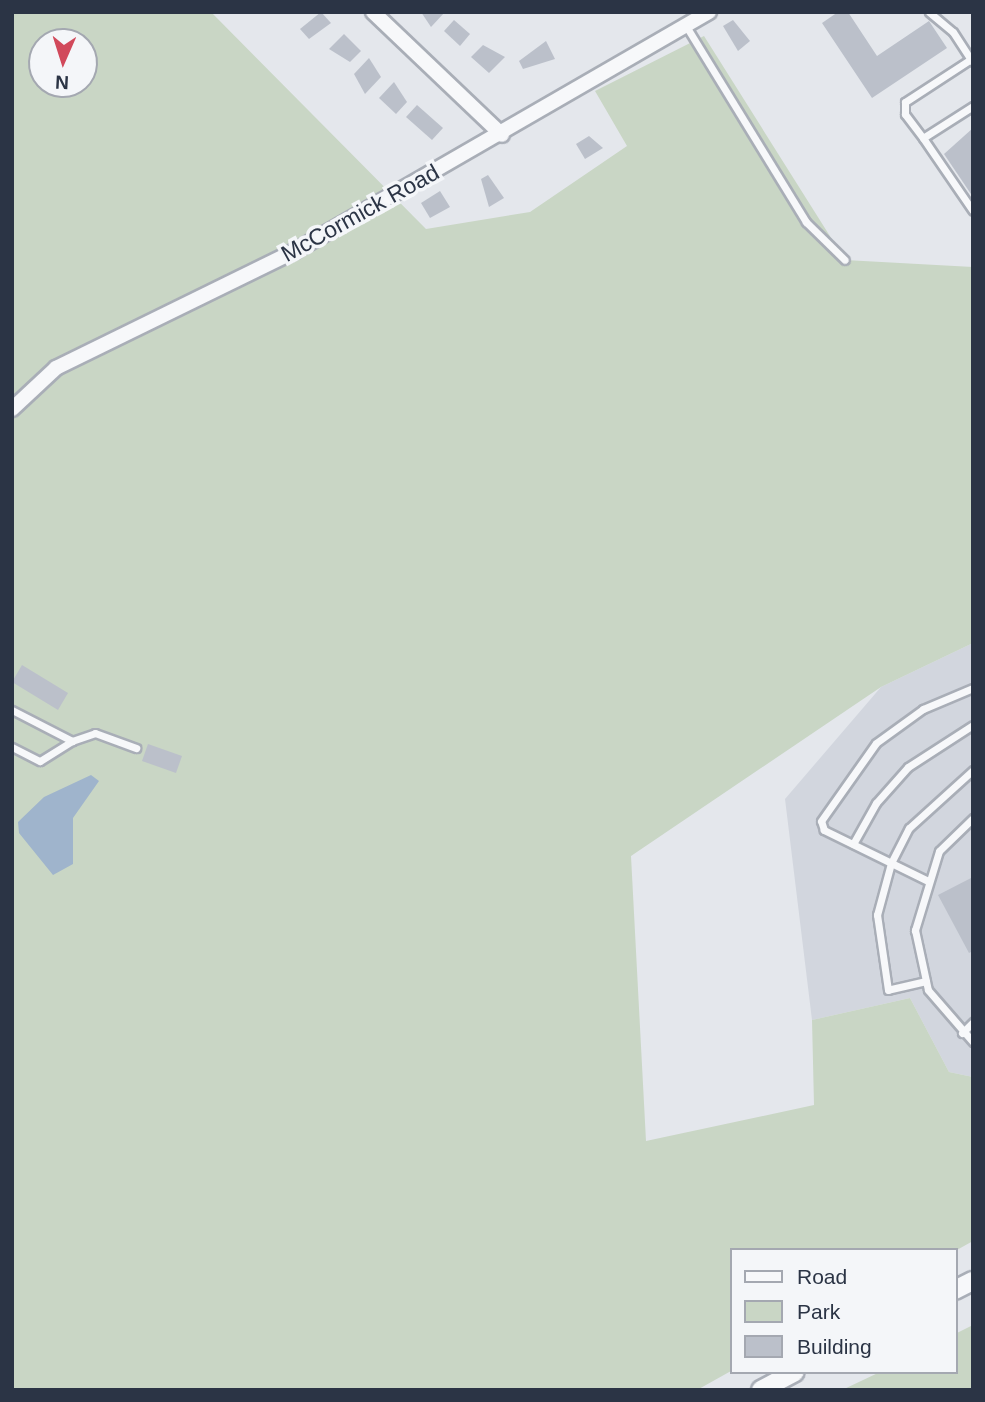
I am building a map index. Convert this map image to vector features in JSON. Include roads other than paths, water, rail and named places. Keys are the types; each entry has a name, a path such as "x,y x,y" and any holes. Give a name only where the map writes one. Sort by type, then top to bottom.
{"street":[{"path":"373,12 502,135"},
{"name":"McCormick Road","path":"12,409 56,369 295,251 502,135 707,13"},
{"path":"957,1289 973,1281"},
{"path":"761,1390 791,1374"}],"lane":[{"path":"929,12 972,60 905,102 905,114 973,211"},
{"path":"686,26 806,222 845,260"},
{"path":"923,138 973,106"},
{"path":"926,880 824,830 830,803 876,743 923,709 973,688"},
{"path":"12,710 72,741"},
{"path":"853,844 908,766 973,725"},
{"path":"12,747 40,761 72,741 95,733 136,748"},
{"path":"926,981 888,990 877,915 891,863 933,801 973,770"},
{"path":"973,818 939,851 926,880 915,930 926,981 962,1034 973,1042"},
{"path":"962,1034 973,1022"}],"water":[{"path":"91,775 99,781 73,818 73,864 53,875 19,833 18,822 44,797"}]}
